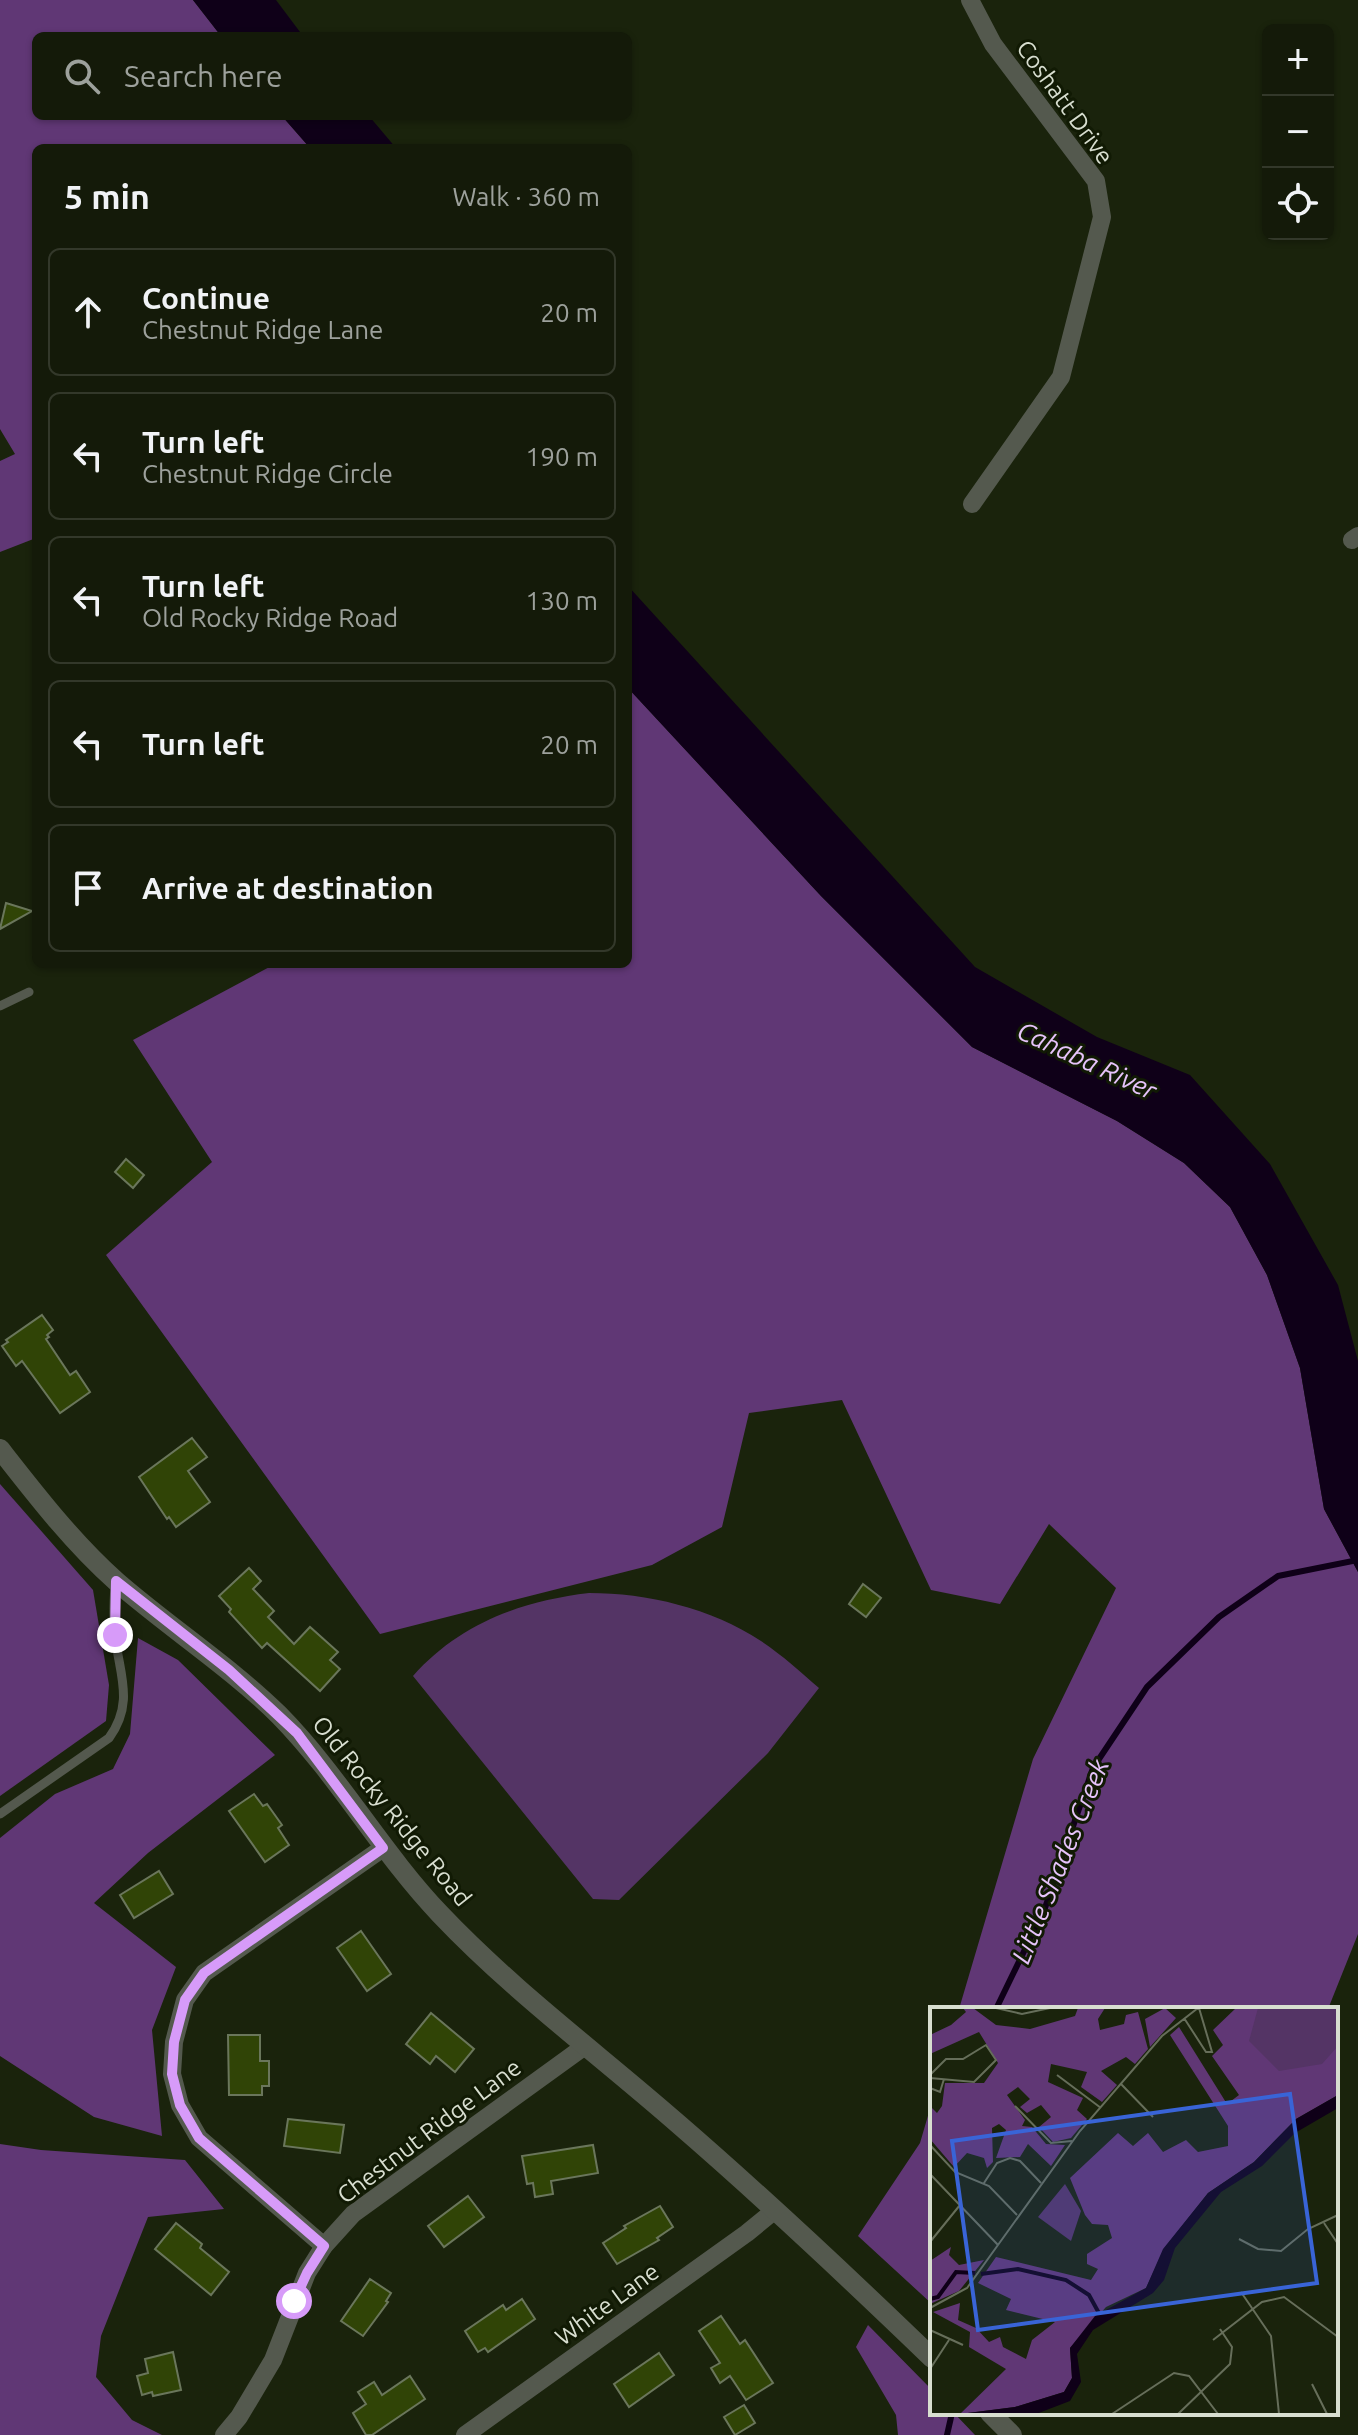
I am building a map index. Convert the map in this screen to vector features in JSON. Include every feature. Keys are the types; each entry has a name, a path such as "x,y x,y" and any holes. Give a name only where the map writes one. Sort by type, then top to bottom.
{"street":[{"name":"Coshatt Drive","path":"970,0 993,44 1096,181 1102,217 1061,377 972,504"},
{"name":"Old Rocky Ridge Road","path":"0,1449 55,1517 116,1581 229,1670 297,1733 383,1848 439,1914 497,1970 675,2120 775,2210 930,2356"},
{"path":"324,2246 199,2138 180,2105 172,2074 174,2042 185,2000 204,1973 383,1848"},
{"name":"Chestnut Ridge Lane","path":"224,2435 239,2417 273,2360 307,2273 324,2246 353,2214 585,2046"},
{"name":"White Lane","path":"465,2435 775,2210"}],"lane":[{"path":"0,1006 29,992"},
{"path":"0,1814 109,1738 116,1728 124,1706 125,1690 115,1635 116,1581"}],"shaded area":[{"path":"0,0 193,0 218,32 32,32 32,120 286,120 306,144 32,144 32,540 0,552 0,461 15,454 0,429"},
{"path":"632,692 821,896 972,1047 1117,1121 1184,1163 1230,1207 1267,1275 1300,1368 1324,1509 1358,1572 1358,1934 1329,2007 960,2007 1033,1759 1116,1588 1049,1524 1000,1604 931,1590 842,1400 749,1413 722,1527 652,1565 380,1634 106,1255 212,1162 133,1040 268,968 632,968"},
{"path":"0,1484 93,1590 109,1685 106,1721 0,1796"},
{"path":"589,1593 656,1599 700,1611 742,1629 769,1646 819,1688 768,1753 619,1900 593,1899 413,1676 450,1642 493,1618 539,1602"},
{"path":"138,1638 178,1660 275,1755 148,1853 94,1903 176,1967 152,2030 162,2136 94,2117 0,2056 0,1838 55,1794 113,1769 130,1734"},
{"path":"930,2109 930,2302 858,2236 920,2143"},
{"path":"0,2144 41,2150 185,2160 224,2209 148,2217 101,2336 96,2377 132,2420 162,2435 0,2435"},
{"path":"868,2325 930,2388 930,2415 956,2415 975,2435 898,2435 896,2415 856,2347"}],"water":[{"path":"193,0 276,0 300,32 218,32"},
{"path":"286,120 372,120 393,144 306,144"},
{"name":"Cahaba River","path":"632,590 975,967 1097,1037 1190,1075 1270,1164 1338,1285 1358,1361 1358,1572 1324,1509 1300,1368 1267,1275 1230,1207 1184,1163 1117,1121 972,1047 821,896 632,692"}],"building":[{"path":"6,903 32,911 0,929"},
{"path":"126,1159 144,1175 133,1188 115,1172"},
{"path":"42,1315 53,1330 46,1339 70,1375 76,1371 90,1392 60,1413 22,1361 16,1366 2,1346"},
{"path":"192,1438 207,1457 188,1471 210,1502 176,1527 169,1517 167,1519 139,1477"},
{"path":"249,1568 261,1581 253,1589 274,1611 268,1617 294,1644 310,1627 338,1652 330,1660 340,1669 320,1691 267,1643 262,1648 229,1612 231,1609 219,1596"},
{"path":"863,1584 881,1598 866,1617 849,1604"},
{"path":"254,1794 263,1806 267,1804 282,1825 278,1828 289,1845 265,1862 229,1811"},
{"path":"159,1871 173,1894 134,1918 120,1895"},
{"path":"361,1931 391,1974 367,1991 337,1948"},
{"path":"431,2013 474,2049 455,2072 436,2056 430,2064 406,2044"},
{"path":"228,2035 260,2035 260,2061 269,2061 269,2086 262,2086 262,2095 229,2095"},
{"path":"288,2119 344,2125 340,2153 284,2146"},
{"path":"593,2145 598,2173 551,2181 553,2194 535,2197 533,2183 527,2184 522,2156"},
{"path":"468,2196 484,2217 444,2247 428,2226"},
{"path":"660,2206 673,2227 657,2238 659,2240 617,2264 603,2243 626,2228 624,2226"},
{"path":"176,2223 229,2272 211,2295 155,2249"},
{"path":"370,2279 391,2293 363,2336 341,2321"},
{"path":"522,2299 535,2319 488,2352 485,2348 478,2352 465,2331 503,2305 506,2310"},
{"path":"721,2316 740,2344 745,2340 773,2383 746,2400 730,2376 720,2383 711,2368 720,2363 699,2331"},
{"path":"173,2352 181,2390 142,2395 137,2376 148,2373 145,2359"},
{"path":"659,2353 674,2375 629,2407 614,2384"},
{"path":"410,2376 425,2399 372,2435 366,2435 353,2413 366,2404 358,2392 374,2382 382,2395"},
{"path":"744,2405 755,2423 735,2435 724,2417"}],"waterway":[{"name":"Little Shades Creek","path":"997,2007 1045,1908 1093,1768 1147,1687 1219,1617 1278,1576 1358,1560"},
{"name":"Little Shades Creek","path":"947,2435 952,2415"}],"route":[{"path":"115,1635 116,1581 229,1670 297,1733 383,1848 204,1973 185,2000 174,2042 172,2074 180,2105 199,2138 324,2246 294,2301"}]}
